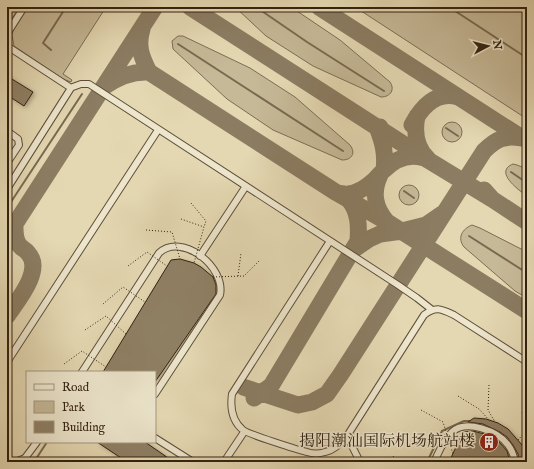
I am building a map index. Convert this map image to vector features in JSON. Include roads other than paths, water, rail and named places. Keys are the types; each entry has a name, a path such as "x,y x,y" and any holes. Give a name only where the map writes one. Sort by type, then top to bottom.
{"lane":[{"path":"7,34 24,7"},
{"path":"7,46 70,88"},
{"path":"7,189 70,88 81,84 89,84 416,298 431,310"},
{"path":"7,362 158,130"},
{"path":"7,131 18,139 19,144 7,163"},
{"path":"200,256 246,186"},
{"path":"330,242 232,394 232,414 244,432 313,453 333,450 347,436 424,315 431,310 441,309 454,315 527,362"},
{"path":"83,371 159,253 163,249 173,247 189,250 200,256 216,272 220,281 220,295 156,392"},
{"path":"434,462 444,443 452,432 461,427 476,427 487,430 499,436 508,444 516,462"},
{"path":"224,462 244,432"},
{"path":"347,436 360,462"},
{"path":"156,439 193,462"},
{"path":"15,462 25,458 36,443"},
{"path":"7,461 11,462"}],"waterway":[{"path":"51,50 43,43 66,7"},
{"path":"256,7 307,42 384,91"},
{"path":"449,7 527,58"},
{"path":"178,44 343,151"},
{"path":"7,208 82,94"},
{"path":"446,128 458,136"},
{"path":"511,172 527,183"},
{"path":"404,191 414,198"},
{"path":"469,236 527,273"},
{"path":"427,462 442,431 464,421 472,421"},
{"path":"34,462 46,443"}],"place":[{"name":"揭阳潮汕国际机场航站楼","path":"489,442"}]}
